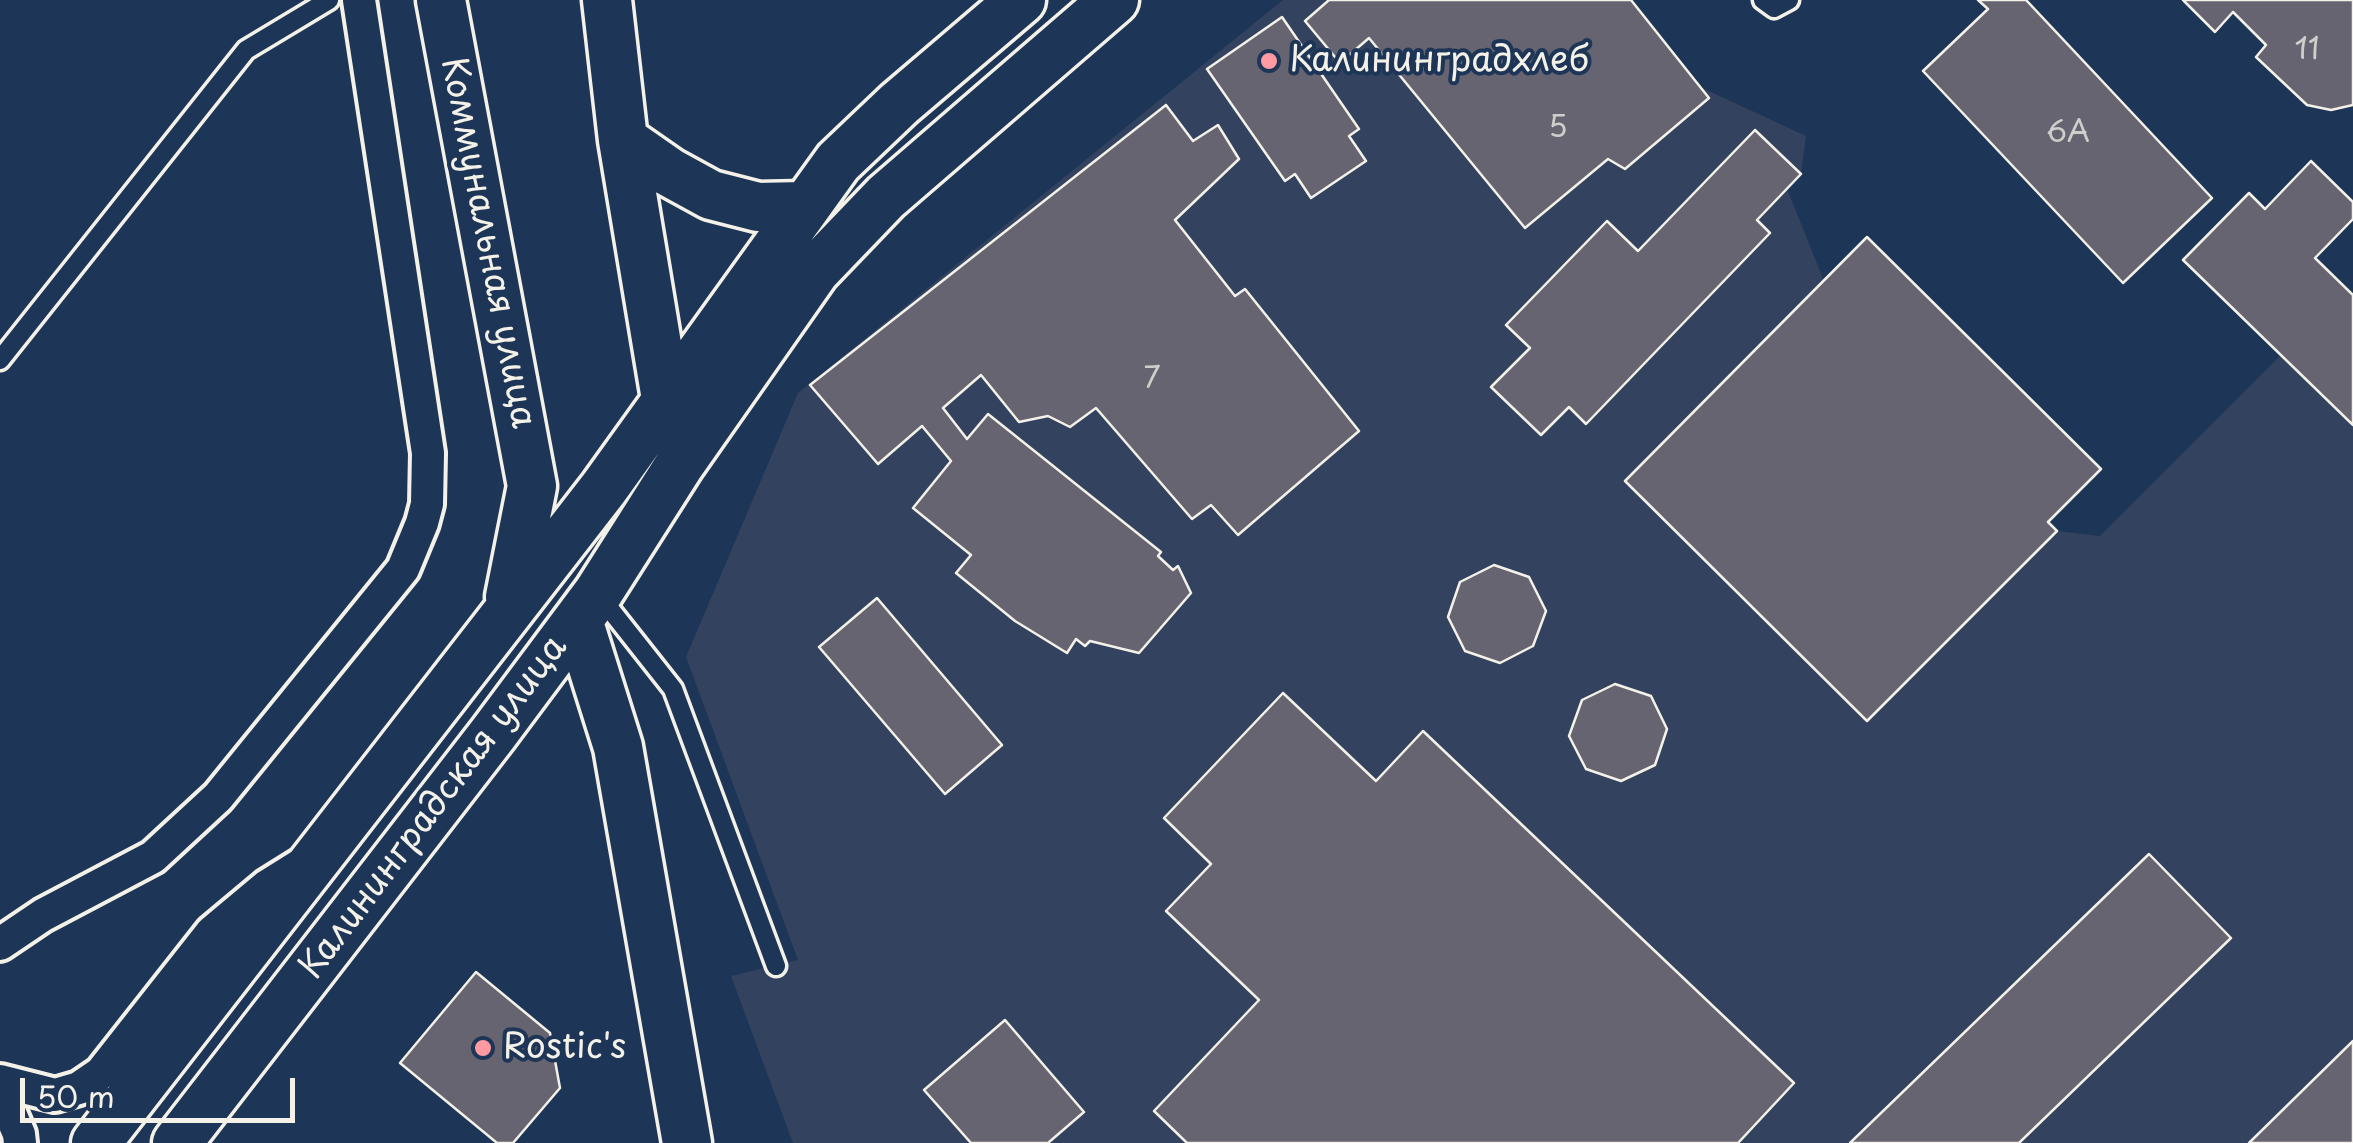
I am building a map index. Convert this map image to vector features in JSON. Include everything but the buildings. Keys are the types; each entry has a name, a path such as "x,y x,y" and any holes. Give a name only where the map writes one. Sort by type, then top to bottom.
{"main road":[{"name":"Коммунальная улица","path":"441,0 532,486"},
{"path":"532,486 604,488 680,464 666,402 624,140 607,0"},
{"name":"Калининградская улица","path":"96,1143 604,488 804,206 850,150 1021,0"},
{"name":"Калининградская улица","path":"177,1143 588,607 680,464 841,240 1114,0"},
{"path":"624,140 669,172 711,195 758,207 804,206"},
{"name":"Калининградская улица","path":"507,610 532,486"},
{"path":"588,607 618,747 687,1143"}],"street":[{"path":"0,944 43,915 153,857 218,798 403,569 422,523 427,504 428,454 359,0"},
{"name":"Калининградская улица","path":"0,1081 56,1094 79,1088 101,1073 212,932 268,886 320,854"},
{"path":"0,1090 20,1143"}],"lane":[{"path":"0,360 246,50 329,0"},
{"path":"1763,0 1774,8 1788,0"},
{"path":"588,607 673,689 776,966"}],"shaded area":[{"path":"1283,0 1631,0 1700,87 1806,136 1801,174 1787,189 1824,281 1867,721 2057,531 2100,536 2281,355 2353,425 2353,1143 793,1143 731,976 798,960 686,657 798,393"}],"place":[{"name":"Калининградхлеб","path":"1269,61"},
{"name":"Rostic's","path":"483,1048"}]}
